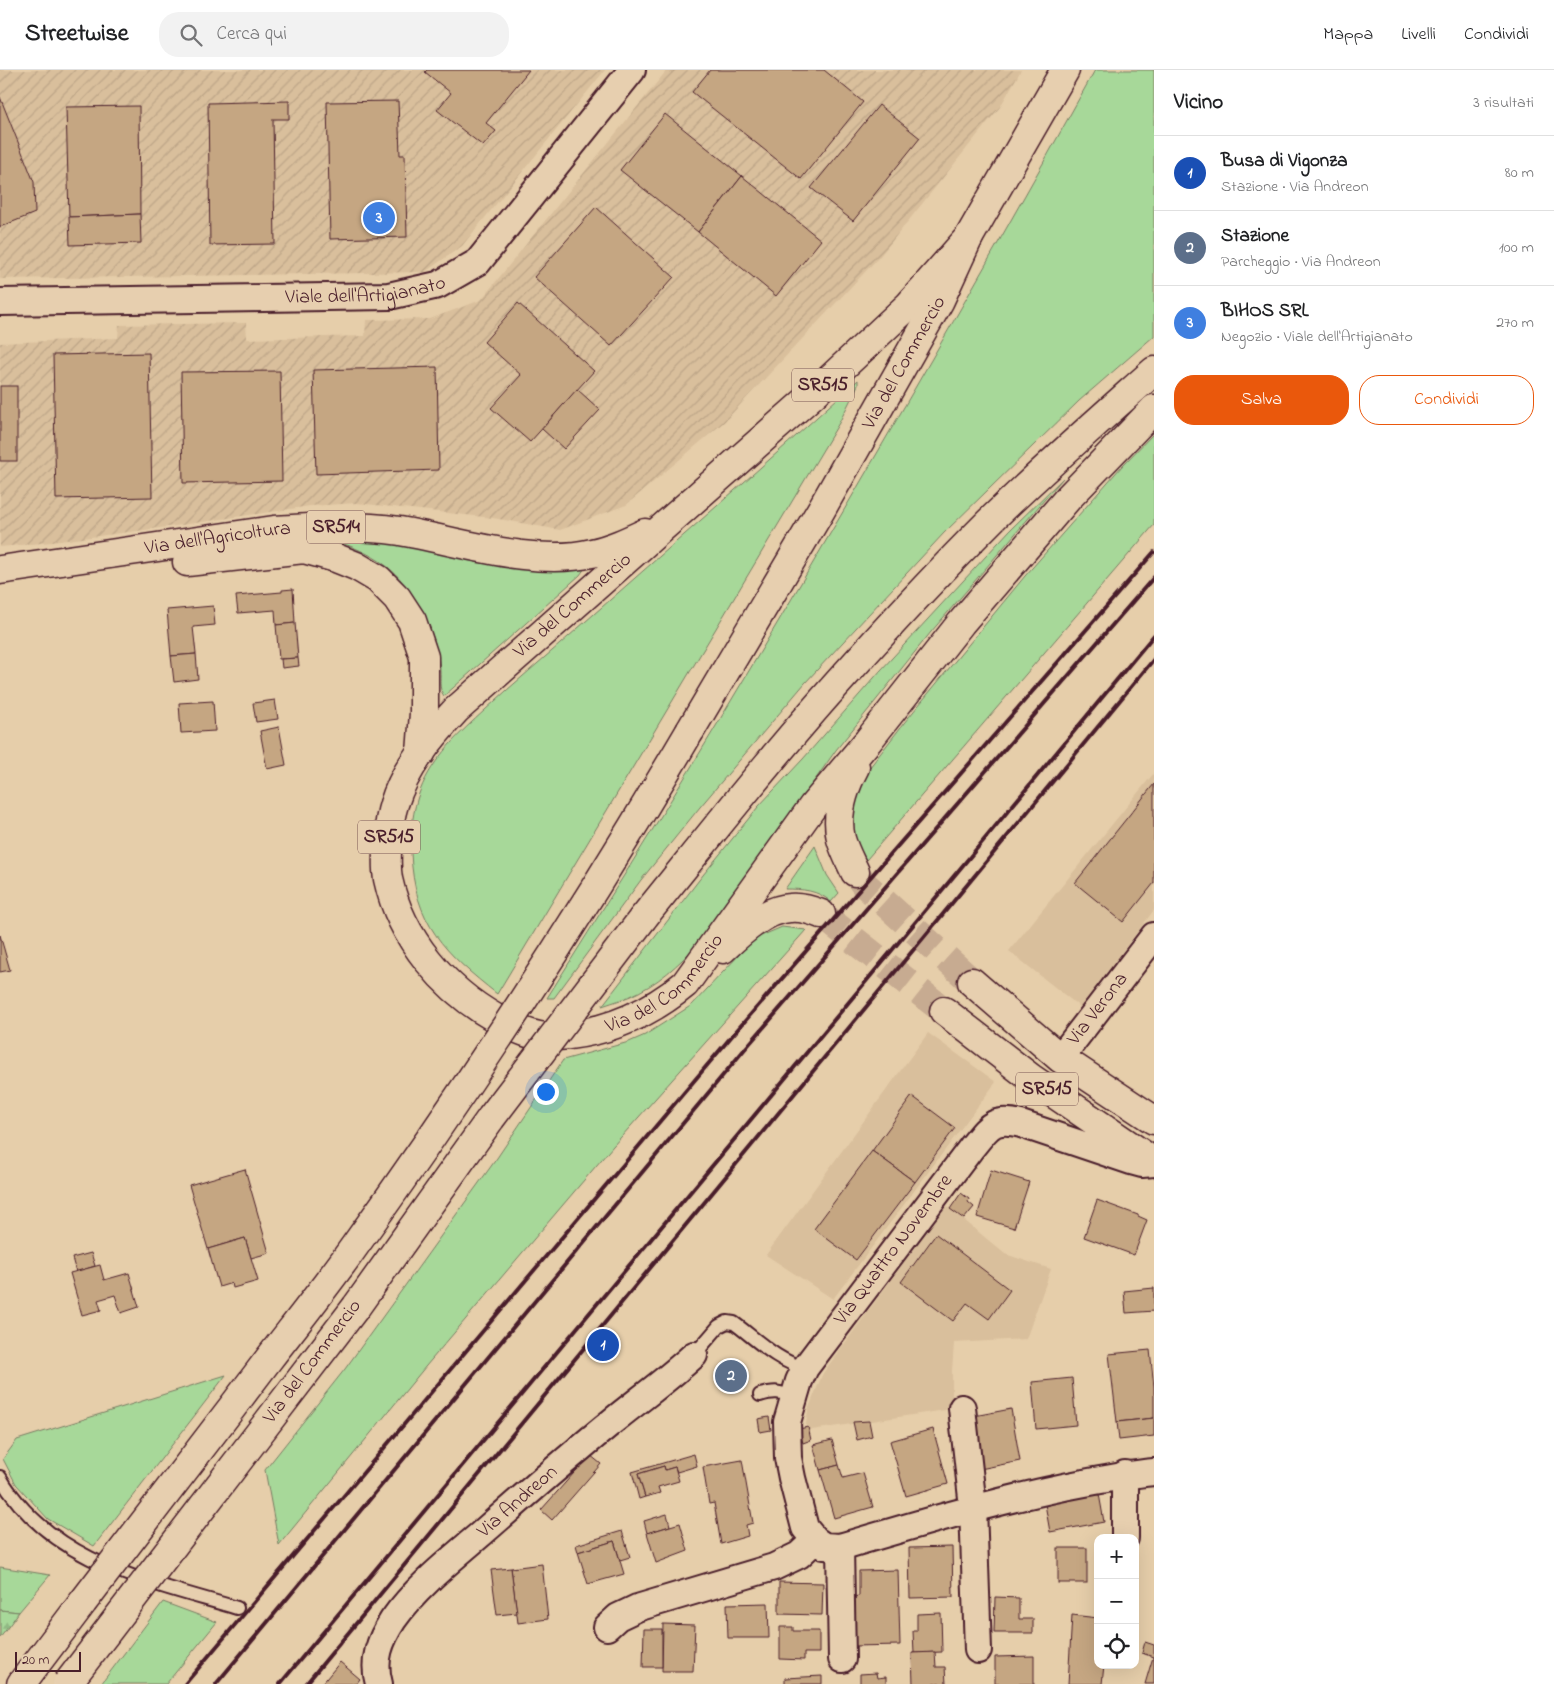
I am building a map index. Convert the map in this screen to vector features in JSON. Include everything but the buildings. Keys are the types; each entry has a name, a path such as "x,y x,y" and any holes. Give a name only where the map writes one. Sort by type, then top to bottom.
{"main road":[{"name":"Via del Commercio","path":"21,1684 348,1255 500,1037 630,833 821,510 940,300 969,237 1065,70"},
{"name":"Via del Commercio","path":"969,237 909,305 873,339 817,391 456,710 420,753 407,774 394,804 387,844 388,879 402,921 412,938 431,964 454,988 477,1008 512,1027 539,1036 554,1036 591,1032 620,1023 640,1015 685,984 813,806 868,741 961,623 1050,519 1154,409"},
{"name":"Via del Commercio","path":"67,1684 356,1307 491,1118 643,918 734,805 848,672 936,577 990,522 1066,450 1154,371"},
{"name":"Via dell'Agricoltura","path":"0,570 274,530 319,526 380,529 511,552 550,557 572,556 592,553 620,544 667,523"},
{"name":"Via dell'Agricoltura","path":"0,589 274,551 304,549 336,558 356,566 378,579 397,598 412,621 424,657 424,713 420,753"},
{"name":"SR515","path":"855,872 841,839 839,817 848,783 868,741"},
{"name":"SR515","path":"685,984 747,927 775,912 789,908 806,909 822,914"},
{"name":"Via Verona","path":"972,982 1060,1058 1154,1120"},
{"name":"SR515","path":"944,1011 1031,1078 1154,1162"}],"street":[{"name":"Viale dell'Artigianato","path":"0,302 389,296 438,285 478,262 632,70"},
{"name":"Via Verona","path":"1060,1058 1154,936"},
{"name":"Via Quattro Novembre","path":"842,1659 827,1544 805,1528 788,1458 787,1422 804,1368 972,1147 985,1131 998,1122 1007,1121 1021,1124 1136,1163 1154,1162"},
{"name":"Via Andreon","path":"379,1684 376,1663 380,1644 394,1619 409,1600 453,1558 563,1463 672,1375 697,1360"},
{"path":"962,1408 972,1508 978,1650"},
{"path":"608,1626 618,1617 637,1608 774,1567 827,1544 972,1508 1125,1474 1154,1472"},
{"path":"1125,1474 1125,1534"}],"lane":[{"path":"697,1360 719,1326 727,1322 734,1323 794,1366 804,1368"},
{"path":"760,1394 776,1391 784,1392 793,1398"},
{"path":"0,1477 16,1502 35,1521 56,1539 100,1565 139,1579 237,1608"}],"shaded area":[{"path":"0,70 605,70 462,246 425,272 0,279"},
{"path":"667,70 1021,70 1000,107 880,256 724,422 626,505 560,530 493,518 357,503 310,506 175,526 0,547 0,343 118,338 119,325 246,323 247,339 365,336 366,320 430,319 481,300"},
{"path":"1154,773 1154,910 1080,1007 1009,951"},
{"path":"928,1033 996,1082 833,1299 766,1255"},
{"path":"946,1205 1005,1254 1051,1269 1026,1339 954,1343 952,1409 805,1431 808,1410 823,1373"}],"green space":[{"path":"1095,70 1154,70 1154,336 1079,401 944,533 805,683 641,880 554,998 547,998 690,769 808,571 906,404"},
{"path":"858,380 858,385 839,423 497,994 462,965 448,950 426,918 418,899 413,878 412,829 420,791 432,767 448,746 496,700"},
{"path":"1154,433 1154,525 861,866 850,818 863,776 1025,576 1122,466"},
{"path":"1063,478 931,632 836,750 707,934 684,958 658,980 635,994 602,1006 758,807 1010,530"},
{"path":"351,537 556,569 585,568 580,575 444,696 440,687 440,666 434,641 422,612 404,584 385,565 361,551 330,539"},
{"path":"815,846 827,875 839,893 831,902 815,893 804,890 785,889"},
{"path":"782,927 806,930 613,1146 426,1366 279,1545 265,1470 345,1369 497,1158 563,1060 629,1042 645,1035 692,1005 754,939"},
{"path":"226,1375 94,1546 48,1519 16,1484 3,1459 17,1440"},
{"path":"0,1567 50,1575 19,1612 0,1610"},
{"path":"163,1602 217,1622 166,1684 101,1684"},
{"path":"0,1610 19,1612 0,1638"}],"tunnel":[{"path":"855,872 864,884 972,982"},
{"path":"821,914 944,1011"}],"railway":[{"path":"185,1684 731,1037 1154,552"},
{"path":"216,1684 744,1050 1154,577"},
{"path":"280,1684 1154,635"},
{"path":"306,1684 1154,659"}],"place":[{"name":"BIHOS SRL","path":"379,218"},
{"name":"Busa di Vigonza","path":"603,1345"},
{"name":"Stazione","path":"731,1376"}]}
